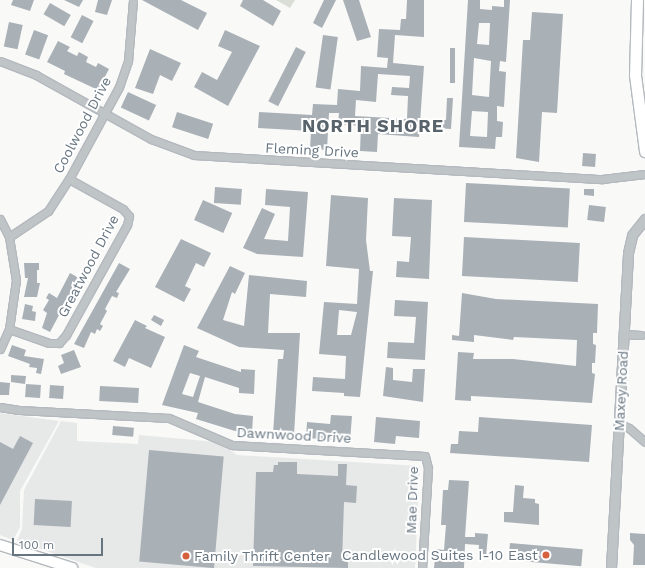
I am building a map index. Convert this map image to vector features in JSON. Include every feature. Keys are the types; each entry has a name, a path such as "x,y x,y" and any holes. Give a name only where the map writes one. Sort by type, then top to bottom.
{"main road":[{"path":"637,0 635,76 645,151"},
{"path":"0,545 72,568"}],"street":[{"name":"Coolwood Drive","path":"9,237 48,212 69,178 119,87 128,61 133,0"},
{"name":"Fleming Drive","path":"0,61 36,75 172,149 212,158 602,179 645,174"},
{"name":"Greatwood Drive","path":"9,329 49,342 59,343 66,335 127,225 129,216 123,209 69,178"},
{"path":"0,219 9,237 16,280 9,329 0,349"},
{"name":"Maxey Road","path":"612,568 623,334 629,245 632,235 645,219"},
{"path":"623,334 641,335"},
{"name":"Dawnwood Drive","path":"0,407 16,410 169,418 232,445 425,456"},
{"path":"619,423 629,428 645,442"},
{"name":"Mae Drive","path":"422,568 428,468 425,456"}],"shaded area":[{"path":"276,0 295,0 290,8"},
{"path":"0,413 59,421 20,491 20,527 13,540 0,535"},
{"path":"61,421 77,423 77,441 138,444 139,435 217,442 237,455 420,466 415,568 96,568 17,541 22,529 24,490"}],"building":[{"path":"13,0 34,0 30,11 11,5"},
{"path":"64,0 83,0 79,7"},
{"path":"98,0 112,0 107,15 95,12"},
{"path":"142,0 181,0 207,13 198,30"},
{"path":"243,0 263,0 281,11 273,26 240,6"},
{"path":"324,0 336,0 322,28 313,23"},
{"path":"343,0 359,0 371,37 357,41"},
{"path":"407,0 424,0 424,37 395,35 393,63 424,66 419,137 378,134 377,152 360,151 361,126 338,124 339,113 329,113 327,150 310,149 311,131 258,128 259,112 312,115 313,104 337,105 338,89 360,91 361,66 387,68 388,58 377,57 379,29 400,30 401,19 406,19","holes":["378,74 410,76 409,88 392,87 391,95 408,96 407,119 355,116 356,100 376,102"]},
{"path":"468,0 480,0 480,9 492,10 492,6 504,7 504,0 510,0 506,62 500,61 499,71 506,72 504,107 497,106 497,121 503,122 502,137 496,137 495,149 459,147","holes":["479,23 490,23 489,45 477,44","474,58 491,61 489,97 472,95","472,111 488,112 487,137 470,136"]},
{"path":"50,3 71,15 64,26 44,14"},
{"path":"532,12 563,14 557,113 542,112 539,162 516,158 523,40 530,40"},
{"path":"82,15 94,21 82,43 71,37"},
{"path":"9,22 23,25 17,49 4,46"},
{"path":"34,30 48,35 39,60 25,54"},
{"path":"225,30 260,46 228,106 194,87 202,72 217,80 232,52 218,46"},
{"path":"323,35 338,37 330,90 316,87"},
{"path":"58,41 70,47 67,51 77,56 79,52 88,57 86,62 96,67 98,63 109,69 98,90 64,74 65,71 47,62"},
{"path":"296,47 306,52 278,106 268,101"},
{"path":"450,48 455,48 455,83 450,83"},
{"path":"150,49 181,63 172,81 160,75 153,94 135,88"},
{"path":"128,92 156,105 149,121 121,107"},
{"path":"447,98 453,98 451,129 436,128 436,119 446,120"},
{"path":"177,112 213,124 208,139 172,127"},
{"path":"583,153 596,154 595,167 582,166"},
{"path":"466,183 570,188 568,227 464,222"},
{"path":"215,187 242,189 241,205 214,203"},
{"path":"266,189 308,192 303,257 257,254 243,248 262,208 275,214 264,239 288,241 290,207 265,205"},
{"path":"584,189 594,189 594,196 584,195"},
{"path":"331,195 368,198 366,240 370,271 373,271 360,397 344,396 344,393 312,391 313,377 345,379 346,356 319,354 324,302 357,304 359,269 326,266","holes":["339,310 357,312 351,335 337,335"]},
{"path":"394,198 432,200 429,279 396,277 397,261 409,262 411,237 392,236"},
{"path":"203,200 232,213 223,233 194,220"},
{"path":"589,205 606,207 604,222 587,220"},
{"path":"464,237 580,243 578,282 462,276"},
{"path":"181,239 211,253 204,267 196,263 185,286 191,289 184,302 155,287"},
{"path":"24,263 39,263 39,270 37,270 37,283 40,283 37,297 24,297 28,278 25,278"},
{"path":"119,263 130,269 116,292 119,293 117,298 112,296 105,309 107,311 100,324 103,326 100,331 97,329 95,334 91,332 84,348 74,344"},
{"path":"230,266 245,273 235,294 232,292 223,320 244,326 249,275 307,281 306,297 270,294 268,333 300,333 294,435 273,434 278,359 283,359 284,350 239,347 197,328"},
{"path":"70,273 79,278 50,332 42,328 47,313 43,310 49,300 46,298 49,293 57,298"},
{"path":"462,293 496,299 598,304 597,333 593,333 593,344 596,345 595,363 592,363 592,373 595,374 592,403 471,396 471,401 455,400 458,352 474,353 473,359 513,359 576,366 577,340 514,337 513,340 474,335 474,342 452,340 452,335 459,336"},
{"path":"395,300 428,302 425,360 387,358 388,342 414,343 416,317 394,316"},
{"path":"25,304 33,306 32,311 36,312 35,321 22,319"},
{"path":"154,315 164,320 161,326 151,320"},
{"path":"135,320 147,326 145,328 165,337 151,368 129,358 125,367 113,361"},
{"path":"12,345 26,350 24,356 44,359 41,374 36,373 37,368 29,367 30,364 8,356"},
{"path":"184,345 199,351 196,357 241,372 241,369 255,370 254,394 239,393 239,388 205,377 198,402 235,414 253,416 252,433 235,431 196,419 198,413 162,405","holes":["190,373 200,376 193,397 182,394"]},
{"path":"74,350 81,367 61,374 58,366 64,363 61,355"},
{"path":"386,367 393,368 393,380 412,382 413,369 425,369 423,402 383,396"},
{"path":"11,375 26,376 25,384 11,382"},
{"path":"0,382 10,383 9,395 0,395"},
{"path":"26,384 41,385 40,398 25,397"},
{"path":"50,385 64,386 63,399 49,398"},
{"path":"100,386 139,388 138,403 99,401"},
{"path":"331,415 352,416 350,441 306,438 307,422 330,424"},
{"path":"376,417 420,421 419,438 396,436 395,444 374,442"},
{"path":"479,417 592,425 589,462 450,453 451,444 458,444 459,431 478,432"},
{"path":"113,426 134,428 133,437 112,435"},
{"path":"20,436 33,443 0,505 0,442 13,449"},
{"path":"149,450 224,457 214,568 139,562"},
{"path":"278,462 297,462 297,474 338,476 338,464 347,464 346,485 357,486 356,503 344,502 342,561 348,561 348,568 253,566 256,472 273,472 274,465 278,465"},
{"path":"449,480 469,481 465,537 475,537 475,533 488,534 486,557 478,556 479,545 465,544 464,568 434,568 436,549 444,550 446,525 441,525 443,490 448,490"},
{"path":"515,485 524,486 523,498 535,499 535,503 539,504 539,525 504,522 504,512 513,512"},
{"path":"35,499 72,501 71,527 34,525"},
{"path":"630,533 645,534 645,565 633,565 634,545 630,540"},
{"name":"Candlewood Suites I-10 East","path":"510,543 583,549 581,566 509,560"}],"place":[{"name":"Candlewood Suites I-10 East","path":"546,555"},
{"name":"Family Thrift Center","path":"186,556"}],"district":[{"name":"NORTH SHORE","path":"373,126"}]}
